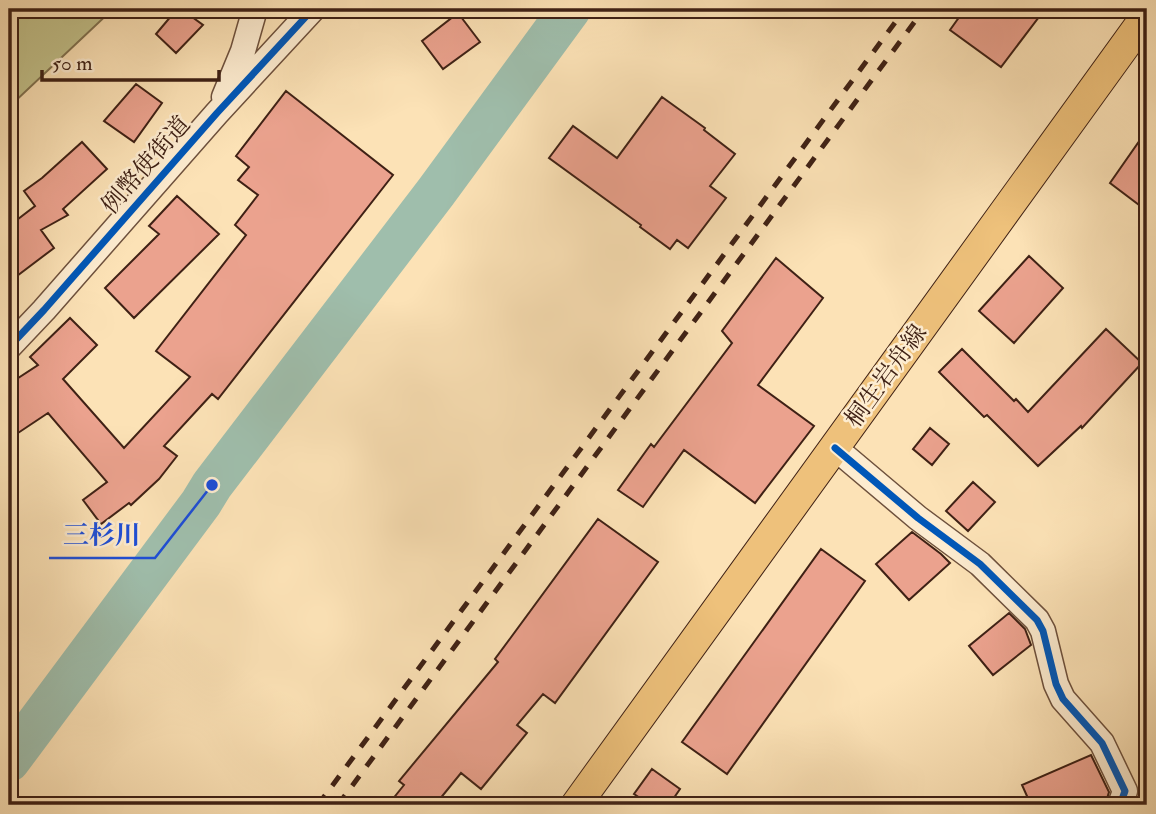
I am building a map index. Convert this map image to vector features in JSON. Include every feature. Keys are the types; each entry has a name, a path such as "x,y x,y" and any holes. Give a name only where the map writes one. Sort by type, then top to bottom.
{"main road":[{"name":"桐生岩舟線","path":"576,805 1147,15"}],"street":[{"path":"217,113 243,51 255,9"},
{"name":"例幣使街道","path":"9,346 313,9"},
{"path":"835,447 918,518 979,564 1037,620 1044,631 1056,684 1063,699 1102,743 1125,791 1120,805"}],"shaded area":[{"path":"9,9 113,9 9,107"}],"building":[{"path":"177,9 203,25 176,53 156,34"},
{"path":"965,9 1045,9 1001,67 950,30"},
{"path":"458,13 480,42 443,69 422,41"},
{"path":"136,84 162,103 134,142 104,121"},
{"path":"286,91 393,175 218,399 212,394 164,446 177,456 159,479 131,505 129,503 101,524 83,500 107,482 48,413 9,439 9,384 38,365 30,357 70,318 97,345 63,379 124,448 190,377 156,351 246,235 235,225 258,195 238,180 249,167 236,156"},
{"path":"662,97 735,154 710,186 726,198 688,248 677,240 670,249 549,158 573,126 617,158"},
{"path":"1147,130 1147,211 1110,183"},
{"path":"82,142 107,169 63,209 68,215 41,230 54,248 9,282 9,226 35,206 24,191"},
{"path":"177,196 219,234 134,318 105,288 159,234 149,226"},
{"path":"1029,256 1063,288 1014,343 979,311"},
{"path":"776,258 823,298 758,385 814,426 755,503 684,450 643,507 618,490 651,444 654,447 732,343 722,331"},
{"path":"1106,329 1142,363 1082,428 1081,426 1038,466 939,372 962,349 1028,412"},
{"path":"930,428 949,444 932,465 913,449"},
{"path":"973,482 995,502 968,531 946,511"},
{"path":"598,519 658,562 555,703 543,694 517,725 527,733 481,789 461,773 435,805 388,805 404,785 399,781 498,662 495,659"},
{"path":"912,532 950,563 909,600 876,564"},
{"path":"821,549 865,581 727,774 682,742"},
{"path":"1009,613 1025,629 1031,645 993,675 969,646"},
{"path":"1091,755 1109,792 1105,805 1031,805 1022,785"},
{"path":"652,769 680,789 669,805 651,805 634,794"}],"waterway":[{"path":"9,761 212,485 436,192 570,9"}],"railway":[{"path":"318,805 905,9"},
{"path":"338,805 924,9"}],"cycle path":[{"path":"9,347 313,9"},
{"path":"835,448 918,518 980,564 1037,620 1043,631 1056,684 1063,699 1102,743 1125,791 1120,805"}],"place":[{"name":"三杉川","path":"212,485"}]}
